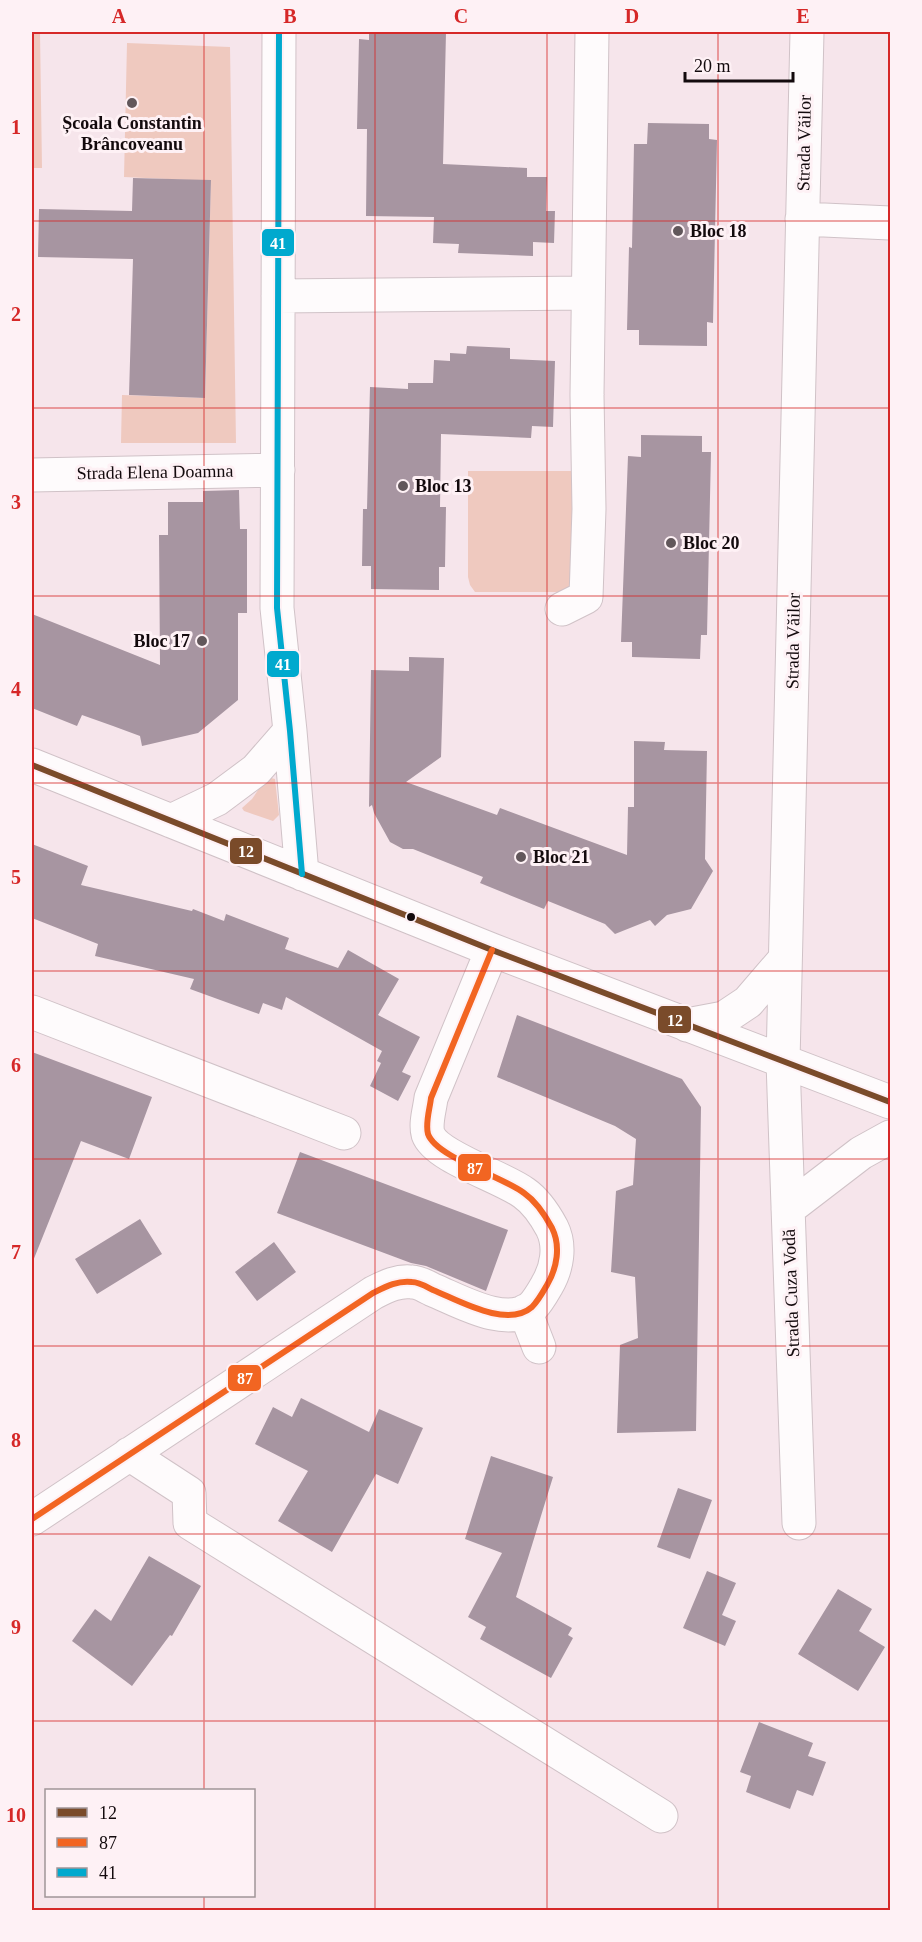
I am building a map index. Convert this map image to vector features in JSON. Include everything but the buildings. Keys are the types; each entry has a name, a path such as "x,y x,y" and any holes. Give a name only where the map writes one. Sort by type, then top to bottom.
{"street":[{"path":"279,32 277,608 302,874"},
{"path":"562,609 586,597 589,509 587,395 592,32"},
{"name":"Strada Văilor","path":"783,1062 807,32"},
{"path":"802,219 891,223"},
{"path":"278,296 588,293"},
{"name":"Strada Elena Doamna","path":"32,475 278,470"},
{"path":"171,821 217,799 256,770 290,731"},
{"path":"32,765 492,950 891,1102"},
{"path":"32,1519 373,1293 392,1284 412,1282 496,1316 515,1315 531,1308 552,1277 557,1260 556,1236 544,1212 526,1194 503,1180 462,1162 438,1148 429,1134 428,1118 431,1098 492,950"},
{"path":"687,1025 724,1018 748,1002 785,958"},
{"path":"32,1012 344,1133"},
{"name":"Strada Cuza Vodă","path":"783,1062 799,1523"},
{"path":"788,1209 861,1154 891,1137"},
{"path":"525,1311 539,1347"},
{"path":"129,1454 189,1493 190,1523 661,1816"}],"shaded area":[{"path":"32,32 40,32 42,168 32,168"},
{"path":"127,43 230,47 236,443 121,443 122,395 205,398 211,181 124,177"},
{"path":"468,471 575,471 575,581 566,592 475,592 468,577"},
{"path":"267,777 275,779 279,815 273,821 244,811 242,808 252,799"}],"transit line":[{"name":"41","path":"279,32 277,608 302,874"},
{"name":"12","path":"32,765 492,950 890,1102"},
{"name":"87","path":"32,1519 373,1293 387,1286 402,1282 417,1283 469,1306 496,1314 522,1313 532,1307 550,1278 557,1257 552,1228 537,1205 524,1193 443,1151 427,1130 431,1098 492,950"}],"place":[{"name":"Școala Constantin Brâncoveanu","path":"132,103"},
{"name":"Bloc 18","path":"678,231"},
{"name":"Bloc 13","path":"403,486"},
{"name":"Bloc 20","path":"671,543"},
{"name":"Bloc 17","path":"202,641"},
{"name":"Bloc 21","path":"521,857"}]}
